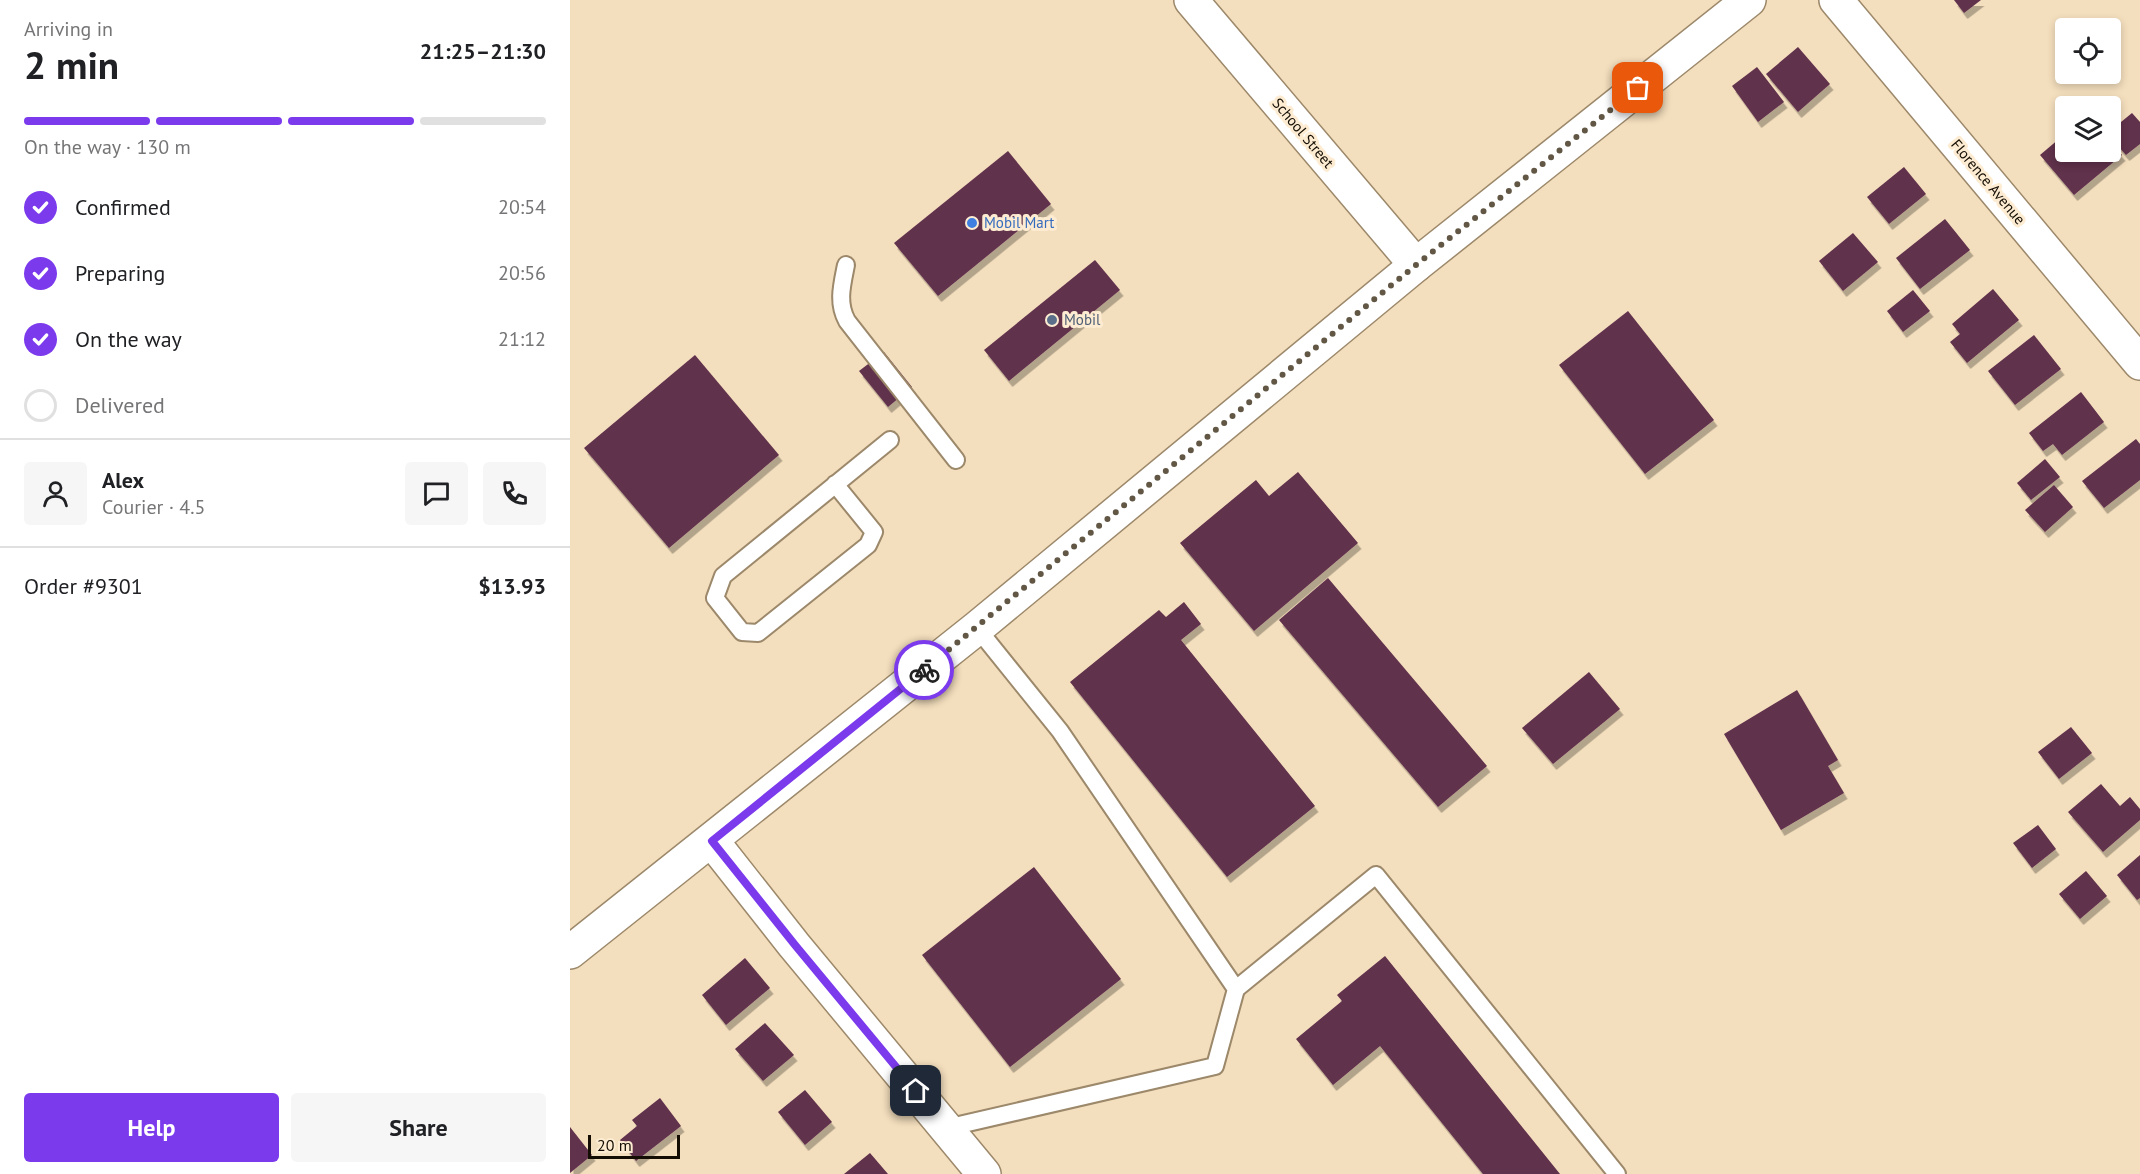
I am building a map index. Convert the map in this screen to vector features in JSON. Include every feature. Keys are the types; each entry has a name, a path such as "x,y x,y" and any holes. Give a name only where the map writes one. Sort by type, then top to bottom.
{"main road":[{"name":"School Street","path":"1191,0 1416,265"},
{"path":"570,952 977,628 1416,265 1749,0"},
{"name":"Florence Avenue","path":"1836,0 2140,363"},
{"path":"712,841 984,1174"}],"lane":[{"path":"846,265 841,294 841,311 853,330 956,460"},
{"path":"835,484 874,532 868,545 758,633 742,632 715,598 723,576 835,484 890,440"},
{"path":"977,628 1060,731 1236,989"},
{"path":"946,1128 1215,1066 1236,989 1376,875 1617,1174"}],"building":[{"path":"1954,0 1981,0 1964,13"},
{"path":"1798,47 1830,84 1798,112 1766,74"},
{"path":"1757,67 1784,102 1758,122 1732,86"},
{"path":"2132,113 2140,122 2140,144 2126,155 2121,149 2121,122"},
{"path":"2055,142 2055,162 2114,162 2074,195 2040,155"},
{"name":"Mobil Mart","path":"1008,151 1051,204 938,296 894,243"},
{"path":"1904,167 1926,194 1889,224 1867,197"},
{"path":"1945,219 1970,250 1920,289 1896,258"},
{"path":"1853,233 1878,262 1843,291 1819,261"},
{"name":"Mobil","path":"1095,260 1120,290 1009,381 984,350"},
{"path":"1993,289 2019,320 1967,363 1950,342 1960,334 1952,324"},
{"path":"1913,290 1930,311 1903,332 1887,311"},
{"path":"1628,311 1714,420 1645,474 1559,365"},
{"path":"2034,335 2061,369 2015,405 1988,371"},
{"path":"884,352 912,387 888,407 859,371"},
{"path":"695,355 779,455 669,548 584,448"},
{"path":"2081,392 2104,422 2062,455 2053,444 2043,451 2029,433"},
{"path":"2136,439 2140,444 2140,480 2104,508 2082,481"},
{"path":"2045,459 2060,477 2031,500 2017,483"},
{"path":"1298,472 1358,543 1254,631 1180,543 1256,480 1269,496"},
{"path":"2054,485 2073,507 2045,532 2025,510"},
{"path":"1328,578 1487,766 1438,807 1279,620"},
{"path":"1184,602 1201,624 1181,640 1315,806 1227,877 1070,682 1159,610 1166,617"},
{"path":"1589,672 1620,709 1553,764 1522,728"},
{"path":"1797,690 1838,760 1828,766 1844,793 1781,830 1724,734"},
{"path":"2071,727 2092,753 2059,779 2038,752"},
{"path":"2101,784 2120,806 2130,797 2140,809 2140,820 2103,852 2068,812"},
{"path":"2038,825 2056,849 2032,868 2013,843"},
{"path":"2140,855 2140,898 2137,900 2117,875"},
{"path":"1034,867 1121,979 1010,1067 922,955"},
{"path":"2086,871 2107,896 2080,919 2059,894"},
{"path":"1385,956 1560,1174 1483,1174 1380,1046 1333,1085 1296,1039 1342,1001 1337,995"},
{"path":"745,958 770,988 726,1025 702,995"},
{"path":"765,1023 794,1055 763,1081 735,1049"},
{"path":"805,1090 832,1122 805,1145 778,1112"},
{"path":"660,1098 681,1126 636,1161 620,1140 637,1126 632,1120"},
{"path":"570,1127 592,1155 570,1173"},
{"path":"870,1153 888,1174 844,1174"}],"way so far":[{"path":"924,670 1416,265 1638,88"}],"place":[{"name":"Mobil Mart","path":"972,223"},
{"name":"Mobil","path":"1052,320"}],"route":[{"path":"916,1091 712,841 924,670"}]}
